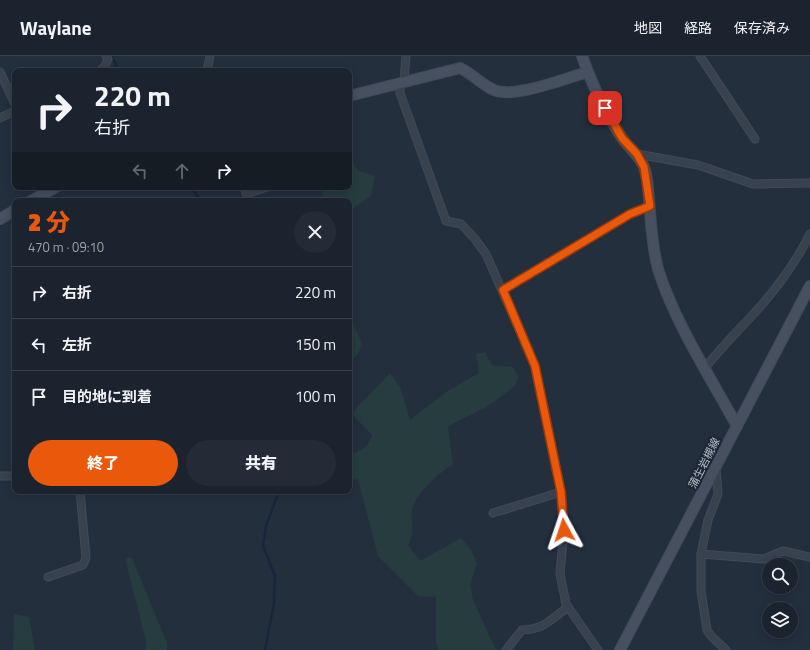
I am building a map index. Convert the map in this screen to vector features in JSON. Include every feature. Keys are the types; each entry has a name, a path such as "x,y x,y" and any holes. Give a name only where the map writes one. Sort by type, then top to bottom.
{"street":[{"path":"103,68 108,59 106,56"},
{"path":"208,68 210,56"},
{"path":"406,56 400,93 446,220 461,224 486,254 535,366 561,492 564,530 560,574 568,607 598,650"},
{"path":"582,56 605,108 622,138 637,154 644,167 650,206 653,243 658,268 670,301 736,426"},
{"path":"700,56 755,139"},
{"path":"352,95 460,68 467,71 484,85 496,91 510,93 530,89 588,72"},
{"path":"0,72 12,98"},
{"path":"0,118 12,112"},
{"path":"637,154 698,165 753,184 810,183"},
{"path":"36,198 51,190"},
{"path":"245,190 246,194 258,190"},
{"path":"503,290 630,214 650,206"},
{"path":"0,219 12,212"},
{"path":"705,368 716,353 747,322 788,271 800,254 810,234"},
{"name":"蒲生岩槻線","path":"620,650 810,286"},
{"path":"716,466 718,494 708,520 700,554 701,592 708,630 711,636 726,650"},
{"path":"0,476 12,476"},
{"path":"493,513 561,492"},
{"path":"48,577 83,565 86,558 80,494"},
{"path":"700,554 764,559 783,551 810,557"},
{"path":"506,650 522,630 536,629 544,625 568,607"}],"green space":[{"path":"352,160 358,171 375,176 371,196 352,209 352,198 322,198 323,194 321,190 352,190"},
{"path":"352,322 362,343 359,352 352,360"},
{"path":"485,352 492,365 513,367 519,378 515,386 485,408 448,426 453,465 434,478 417,498 412,511 412,532 408,545 420,561 461,538 471,550 477,563 470,585 473,600 496,650 439,650 436,642 436,597 418,596 378,556 358,479 352,480 352,454 364,448 369,443 372,435 352,414 390,373 400,387 410,420 446,392 479,373 476,354"},
{"path":"125,558 132,558 167,643 167,650 145,650 146,641"},
{"path":"14,614 29,617 35,650 13,650"}],"waterway":[{"path":"112,56 118,68"},
{"path":"193,190 199,198"},
{"path":"265,650 274,604 275,576 263,546 266,526 278,494"}],"route":[{"path":"564,530 561,492 535,366 503,290 630,214 650,206 648,185 644,167 637,154 622,138 605,108"}]}
